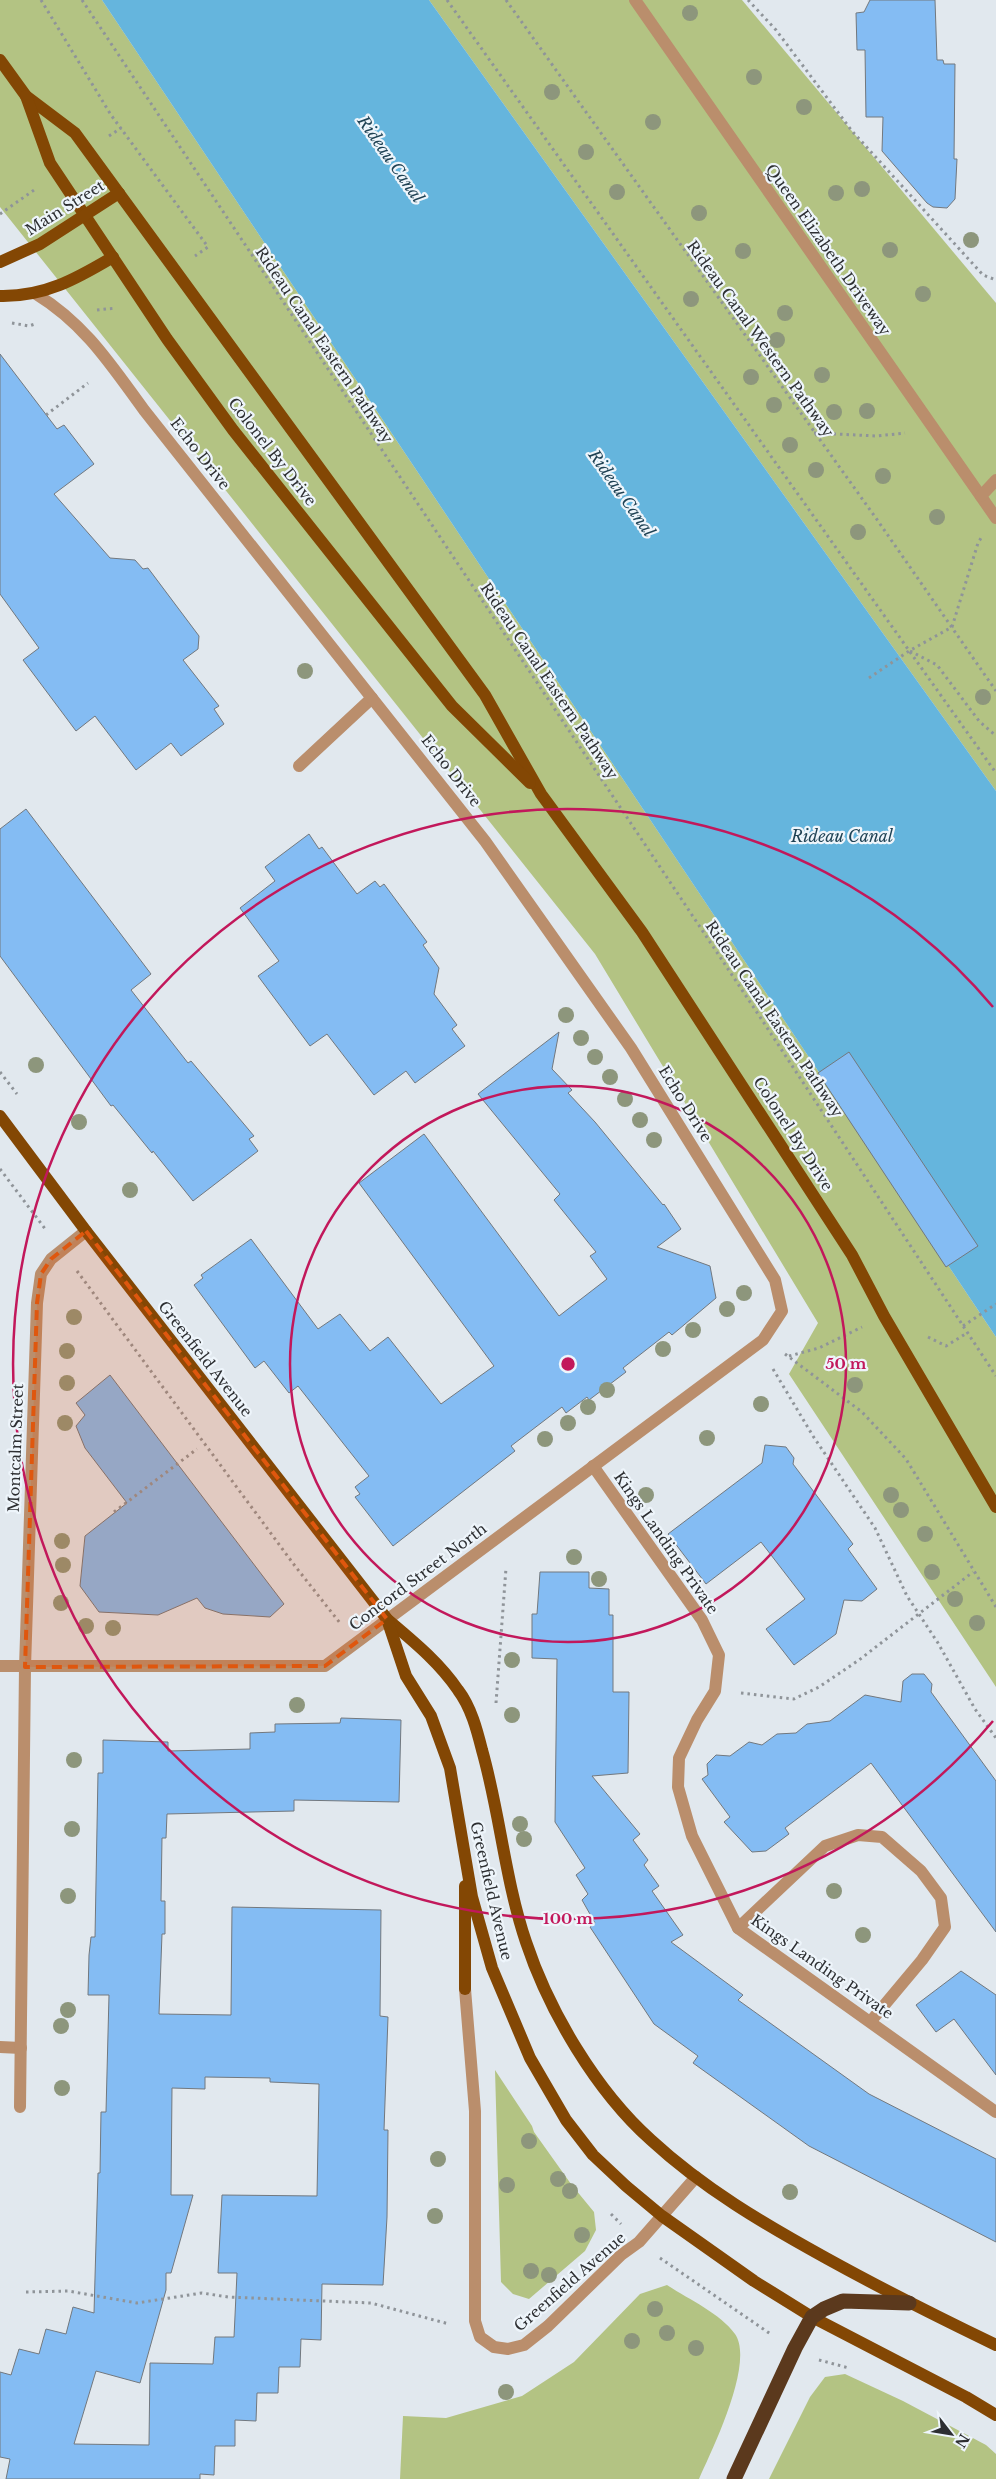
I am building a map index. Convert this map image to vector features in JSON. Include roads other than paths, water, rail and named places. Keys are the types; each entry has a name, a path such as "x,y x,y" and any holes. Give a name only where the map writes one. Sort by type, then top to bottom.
{"highway":[{"path":"734,2479 795,2348 812,2317 824,2309 843,2301 909,2303"}],"main road":[{"name":"Colonel By Drive","path":"0,60 26,96 50,163 167,339 233,430 452,706 541,794"},
{"name":"Colonel By Drive","path":"26,96 75,133 484,695 541,794 642,932 852,1255 884,1316 996,1506"},
{"name":"Main Street","path":"0,262 40,244 119,193"},
{"path":"0,296 36,294 73,280 113,257"},
{"name":"Greenfield Avenue","path":"0,1116 86,1231 387,1619 446,1674 460,1692 469,1709 486,1764 508,1873 525,1939 538,1976 566,2030 604,2087 649,2139 696,2177 783,2234 909,2303 996,2345"},
{"name":"Greenfield Avenue","path":"387,1619 406,1676 431,1716 445,1751 450,1768 475,1906 492,1968 530,2058 566,2120 593,2155 662,2216 754,2281 812,2317 966,2397 996,2415"},
{"path":"465,1856 465,1989"}],"street":[{"name":"Queen Elizabeth Driveway","path":"635,0 766,191 996,518"},
{"name":"Echo Drive","path":"36,294 59,308 76,323 102,353 150,418 485,841 631,1048 775,1280 782,1311"},
{"path":"981,496 996,480"},
{"path":"299,766 372,698"},
{"name":"Montcalm Street","path":"20,2107 24,1667 37,1303 41,1274 51,1259 86,1231"},
{"name":"Concord Street North","path":"0,1666 325,1666 763,1340 782,1311"},
{"name":"Kings Landing Private","path":"593,1466 702,1620 719,1655 715,1691 697,1720 679,1758 678,1787 692,1836 738,1928 871,2021 996,2112"},
{"path":"738,1928 825,1846 858,1834 882,1837 922,1871 941,1898 945,1927 922,1960 871,2021"},
{"name":"Greenfield Avenue","path":"465,1989 475,2111 475,2321 480,2337 494,2347 508,2349 524,2345 548,2326 621,2256 639,2242 696,2177"},
{"path":"0,2047 21,2048"}],"water":[{"name":"Rideau Canal","path":"102,0 429,0 996,791 996,1337"}]}
